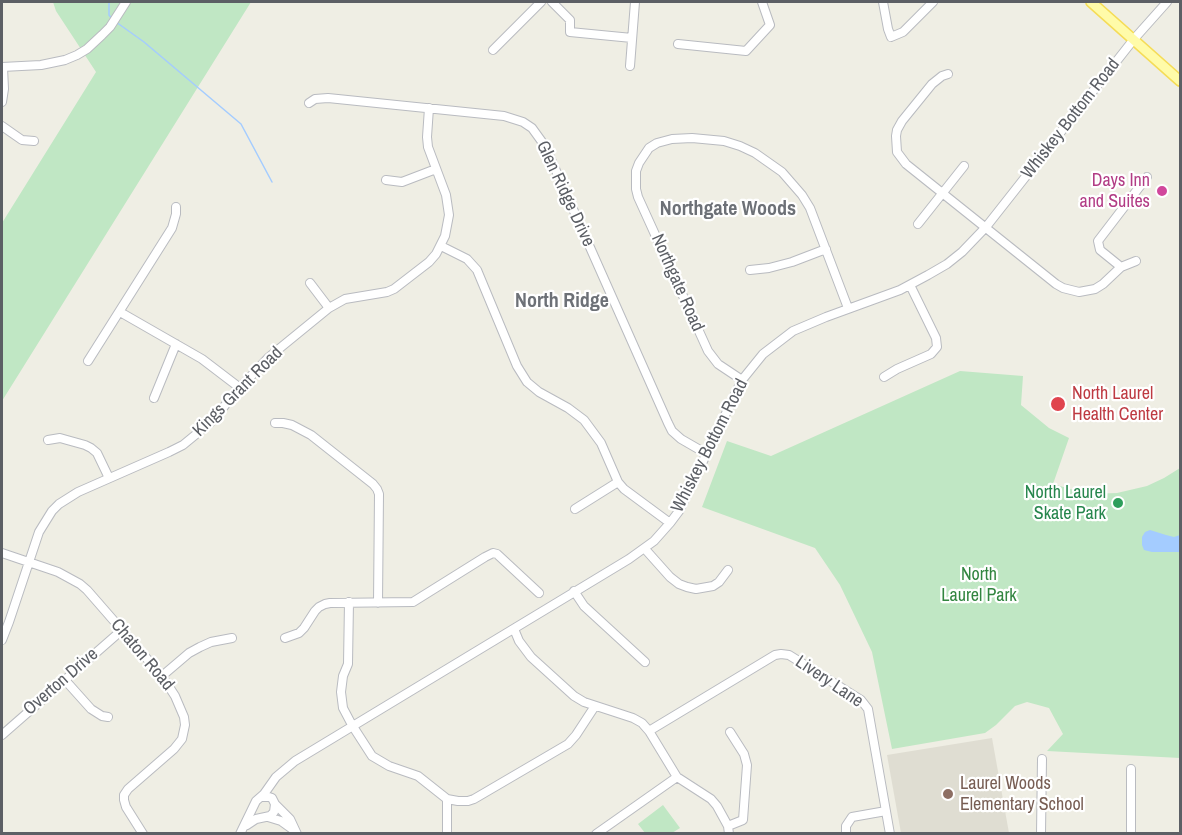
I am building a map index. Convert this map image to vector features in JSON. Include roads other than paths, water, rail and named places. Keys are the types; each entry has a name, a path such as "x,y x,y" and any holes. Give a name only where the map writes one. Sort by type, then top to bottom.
{"main road":[{"path":"1091,2 1180,81"}],"street":[{"path":"2,102 4,89 2,67 41,65 65,60 87,49 110,27 126,2"},
{"path":"493,50 541,2"},
{"path":"552,2 570,20 570,32 632,38"},
{"path":"630,66 635,2"},
{"path":"678,44 746,51 770,25 762,2"},
{"path":"883,2 891,38 903,32 933,2"},
{"name":"Whiskey Bottom Road","path":"261,797 276,777 295,760 645,549 670,523 688,493 742,380 763,354 793,332 810,323 910,285 947,264 974,242 1134,39 1167,2"},
{"path":"948,74 932,84 902,121 896,136 897,152 901,159 1063,288 1079,292 1095,289 1121,267 1136,261"},
{"name":"Glen Ridge Drive","path":"309,103 315,99 328,98 504,116 532,128 545,146 672,431 681,440 707,454"},
{"name":"Kings Grant Road","path":"2,640 39,532 52,511 68,498 183,445 211,422 269,357 329,308 345,299 394,289 429,262 441,246 448,225 448,205 428,147 429,108"},
{"path":"2,126 22,140 34,141"},
{"name":"Northgate Road","path":"742,380 718,364 708,351 638,197 636,171 649,148 672,139 724,141 755,153 782,172 810,208 848,309"},
{"path":"918,224 964,165"},
{"path":"386,180 402,182 436,169"},
{"path":"1121,267 1100,250 1098,241 1147,177"},
{"path":"88,361 172,228 176,207"},
{"path":"441,246 467,260 477,270 522,375 533,387 584,420 601,443 618,482 629,494 670,523"},
{"path":"750,270 792,262 826,249"},
{"path":"310,283 329,308"},
{"path":"884,377 931,354 937,347 936,338 910,285"},
{"path":"120,312 214,367 240,387"},
{"path":"154,398 176,344"},
{"path":"275,423 292,425 311,435 377,489 379,500 378,603"},
{"path":"48,440 60,438 91,448 97,453 109,478"},
{"path":"575,508 618,482"},
{"path":"645,549 670,578 687,587 696,589 713,586 723,578 728,570"},
{"path":"285,638 299,633 319,607 330,603 413,602 493,553 539,593"},
{"name":"Chaton Road","path":"2,554 63,574 80,584 162,676 175,696 184,717 182,739 174,750 125,792 124,804 143,834"},
{"path":"574,591 584,606 645,662"},
{"path":"349,602 348,663 343,676 343,708 372,756 389,766 418,776 447,799 458,801 474,799 568,744 595,706"},
{"path":"514,629 531,657 574,696 584,702 642,723 677,777 711,799 717,806 728,830 742,820 747,765 744,754 730,732"},
{"name":"Overton Drive","path":"2,735 122,630"},
{"path":"162,676 189,653 200,647 211,642 232,638"},
{"name":"Livery Lane","path":"649,731 775,655 789,655 861,700 868,709 890,834"},
{"path":"65,680 91,709 108,717"},
{"path":"1041,834 1042,759"},
{"path":"1131,769 1131,834"},
{"path":"242,831 253,820 266,817 274,812 274,789 283,771"},
{"path":"596,834 677,777"},
{"path":"242,831 256,801 261,797 269,796 290,819 297,833"},
{"path":"447,799 447,834"},
{"path":"255,805 257,813 281,821 297,833"},
{"path":"846,834 846,826 852,817 886,811"}],"water":[{"path":"1150,530 1174,537 1180,535 1180,552 1144,550 1142,537"}],"waterway":[{"path":"109,2 109,15 112,19"},
{"path":"116,22 144,42 241,124 272,182"}],"place":[{"name":"Days Inn and Suites","path":"1162,191"},
{"name":"North Laurel Health Center","path":"1058,404"},
{"name":"North Laurel Skate Park","path":"1118,503"},
{"name":"Laurel Woods Elementary School","path":"948,794"}],"district":[{"name":"Northgate Woods","path":"728,210"},
{"name":"North Ridge","path":"562,302"}],"park label":[{"name":"North Laurel Park","path":"979,585"}]}
